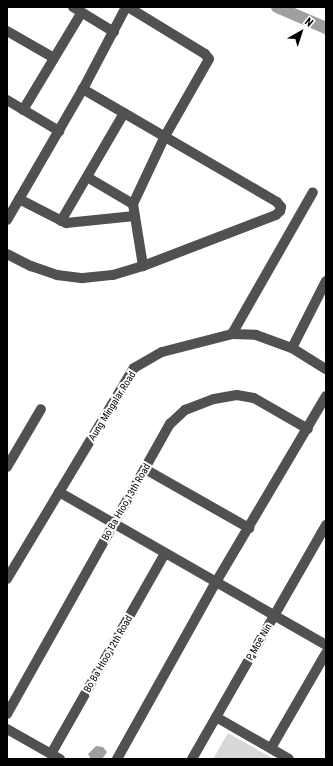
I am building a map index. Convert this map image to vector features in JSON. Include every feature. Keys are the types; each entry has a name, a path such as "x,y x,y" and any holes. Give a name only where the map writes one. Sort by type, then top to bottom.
{"street":[{"path":"7,220 83,89 127,7 206,54 210,59 165,136 133,204 144,266"},
{"path":"23,110 54,58 77,10 114,32"},
{"path":"7,31 54,58"},
{"path":"7,254 31,266 57,275 83,278 112,275 144,266 276,215 281,207 277,202 83,89"},
{"path":"7,100 59,131"},
{"path":"61,221 124,113"},
{"path":"87,177 133,204"},
{"path":"232,334 313,192"},
{"path":"19,199 66,223 135,216"},
{"path":"292,348 326,281"},
{"name":"Aung Mingalar Road","path":"8,576 134,368 162,352 232,334 256,335 292,348 326,370"},
{"name":"Bo Ba Htoo 13th Road","path":"7,714 170,424 186,410 214,399 246,396 308,429"},
{"path":"117,759 216,582 308,429 326,396"},
{"path":"7,467 41,409"},
{"path":"145,469 249,528"},
{"path":"59,492 326,645"},
{"name":"P Moe Nin","path":"192,759 326,525"},
{"name":"Bo Ba Htoo 12th Road","path":"56,757 166,554"},
{"path":"271,748 326,653"},
{"path":"216,717 289,759"},
{"path":"7,729 56,757"}],"shaded area":[{"path":"228,733 274,759 213,759"},
{"path":"96,746 103,747 107,752 102,759 91,759 88,754"}],"waterway":[{"path":"277,7 326,28"}]}
